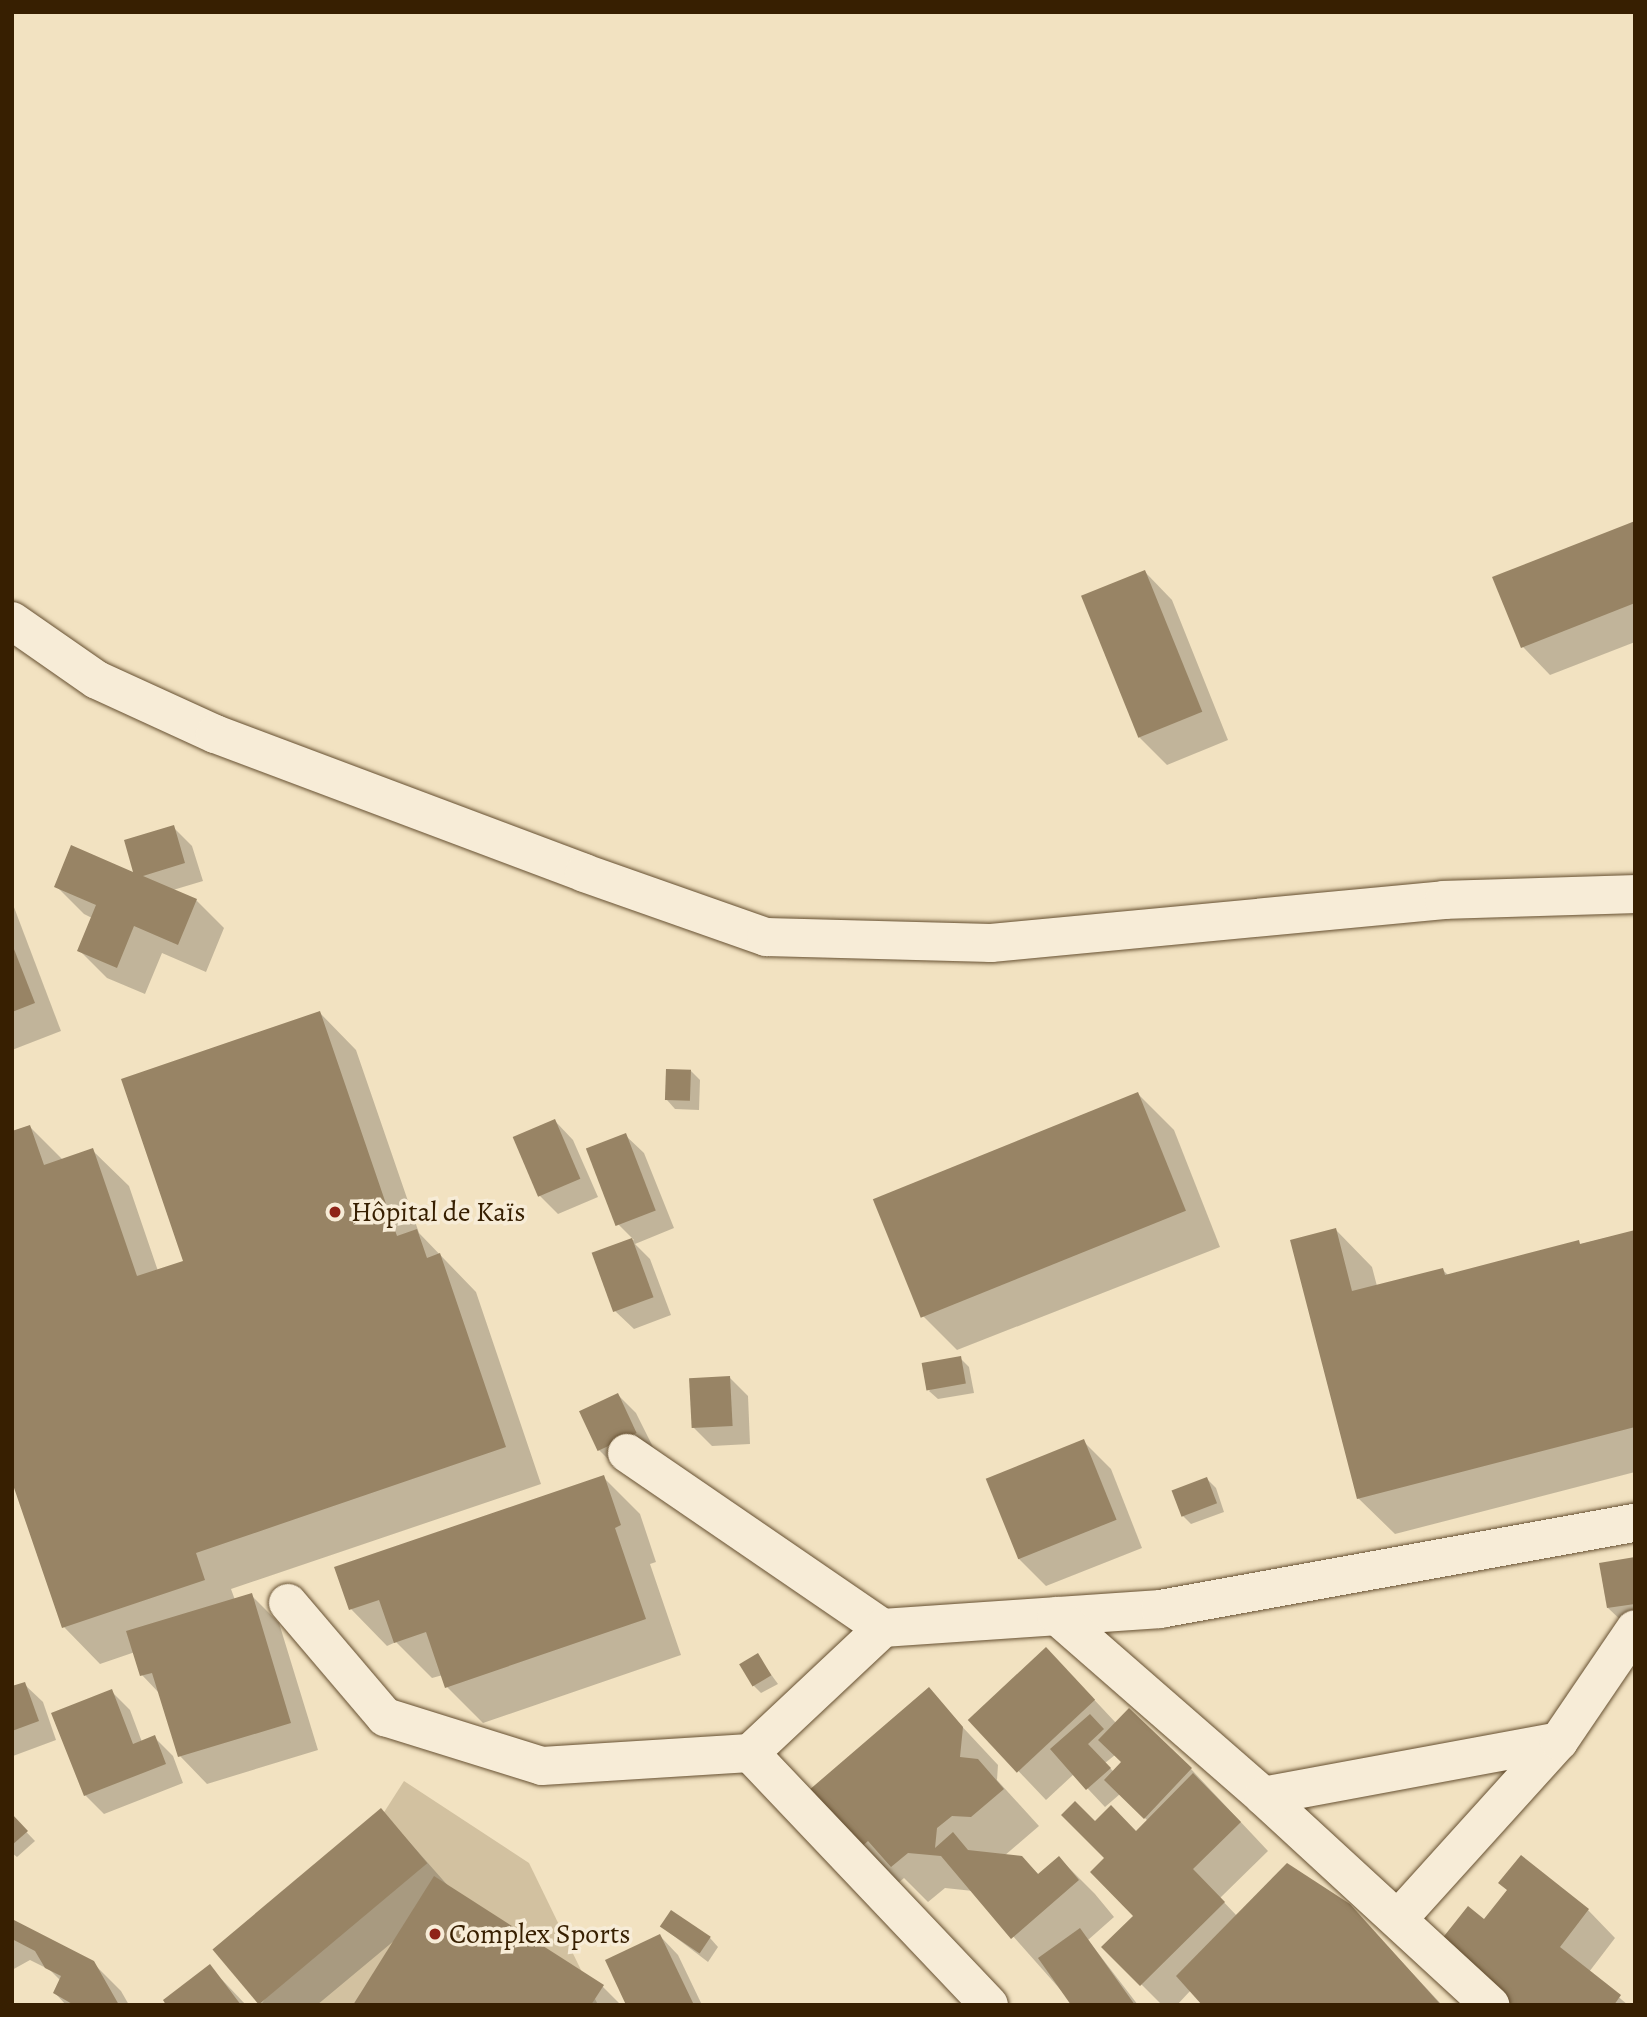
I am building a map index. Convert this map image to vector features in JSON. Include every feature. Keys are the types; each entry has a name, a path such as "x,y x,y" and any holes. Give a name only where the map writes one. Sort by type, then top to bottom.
{"street":[{"path":"12,621 97,680 215,734 584,873 766,937 991,943 1444,900 1635,894"},
{"path":"627,1453 883,1628 1160,1609 1635,1523"},
{"path":"288,1603 385,1717 542,1766 750,1753 883,1628"},
{"path":"1056,1616 1263,1796 1490,2005"},
{"path":"1398,1919 1559,1741 1635,1629"},
{"path":"1263,1796 1559,1741"},
{"path":"750,1753 989,2005"}],"shaded area":[{"name":"Complex Sports","path":"404,1781 529,1863 598,2005 261,2005"}],"building":[{"path":"1635,521 1635,603 1521,648 1492,577"},
{"path":"1145,570 1202,712 1138,738 1081,596"},
{"path":"174,825 185,863 143,876 197,899 178,945 134,926 117,968 77,951 96,905 54,887 71,845 133,872 124,840"},
{"path":"12,944 35,1003 12,1012"},
{"path":"320,1011 397,1236 417,1229 427,1258 440,1253 506,1447 196,1553 205,1580 62,1628 12,1482 12,1131 30,1125 44,1165 93,1148 137,1276 183,1261 121,1079"},
{"path":"666,1069 691,1070 690,1101 665,1100"},
{"path":"1138,1092 1186,1211 921,1318 873,1199"},
{"path":"555,1119 580,1179 538,1197 513,1137"},
{"path":"626,1133 656,1210 616,1226 586,1148"},
{"path":"1336,1228 1352,1291 1443,1268 1445,1275 1579,1240 1580,1244 1635,1230 1635,1427 1357,1499 1290,1240"},
{"path":"632,1238 654,1297 613,1312 592,1253"},
{"path":"961,1356 966,1384 926,1391 922,1363"},
{"path":"730,1376 733,1426 692,1428 689,1378"},
{"path":"618,1393 637,1433 598,1451 579,1411"},
{"path":"1084,1439 1117,1520 1018,1559 986,1479"},
{"path":"604,1475 621,1525 615,1528 646,1619 445,1688 426,1632 394,1643 379,1600 349,1610 334,1567"},
{"path":"1207,1477 1217,1503 1182,1517 1172,1491"},
{"path":"1635,1557 1635,1604 1607,1608 1599,1563"},
{"path":"252,1593 291,1723 178,1757 152,1673 140,1676 126,1631"},
{"path":"1046,1647 1095,1700 1017,1773 968,1720"},
{"path":"758,1653 771,1675 753,1687 739,1664"},
{"path":"25,1682 39,1721 12,1731 12,1686"},
{"path":"929,1687 963,1727 960,1757 978,1759 1004,1789 971,1817 952,1816 937,1828 935,1848 953,1832 968,1850 1022,1856 1038,1874 1059,1856 1079,1880 1011,1939 941,1856 908,1853 891,1867 868,1841 858,1850 808,1791"},
{"path":"112,1689 133,1744 155,1735 166,1764 84,1796 51,1713"},
{"path":"1129,1708 1192,1768 1144,1819 1104,1780 1121,1762 1098,1740"},
{"path":"1090,1714 1104,1729 1088,1744 1111,1768 1086,1790 1050,1749"},
{"path":"1193,1773 1241,1822 1193,1869 1225,1902 1140,1986 1101,1947 1133,1916 1090,1872 1104,1858 1061,1815 1075,1801 1095,1821 1111,1805 1136,1831"},
{"path":"381,1808 427,1863 259,2005 212,1949"},
{"path":"12,1814 28,1831 12,1845"},
{"path":"1521,1855 1589,1909 1560,1947 1621,1995 1614,2005 1486,2005 1437,1945 1468,1906 1484,1919 1507,1890 1498,1883"},
{"path":"1287,1863 1350,1904 1441,2005 1202,2005 1176,1976"},
{"path":"434,1876 604,1985 591,2005 353,2005"},
{"path":"671,1910 711,1937 700,1953 660,1927"},
{"path":"12,1919 94,1961 119,2005 74,2005 53,1993 61,1976 45,1968 35,1951 12,1939"},
{"path":"1080,1928 1135,2005 1071,2005 1038,1958"},
{"path":"660,1934 694,2005 626,2005 605,1960"},
{"path":"210,1964 241,2005 166,2005 163,2000"}],"place":[{"name":"Hôpital de Kaïs","path":"335,1212"},
{"name":"Complex Sports","path":"435,1934"}]}
